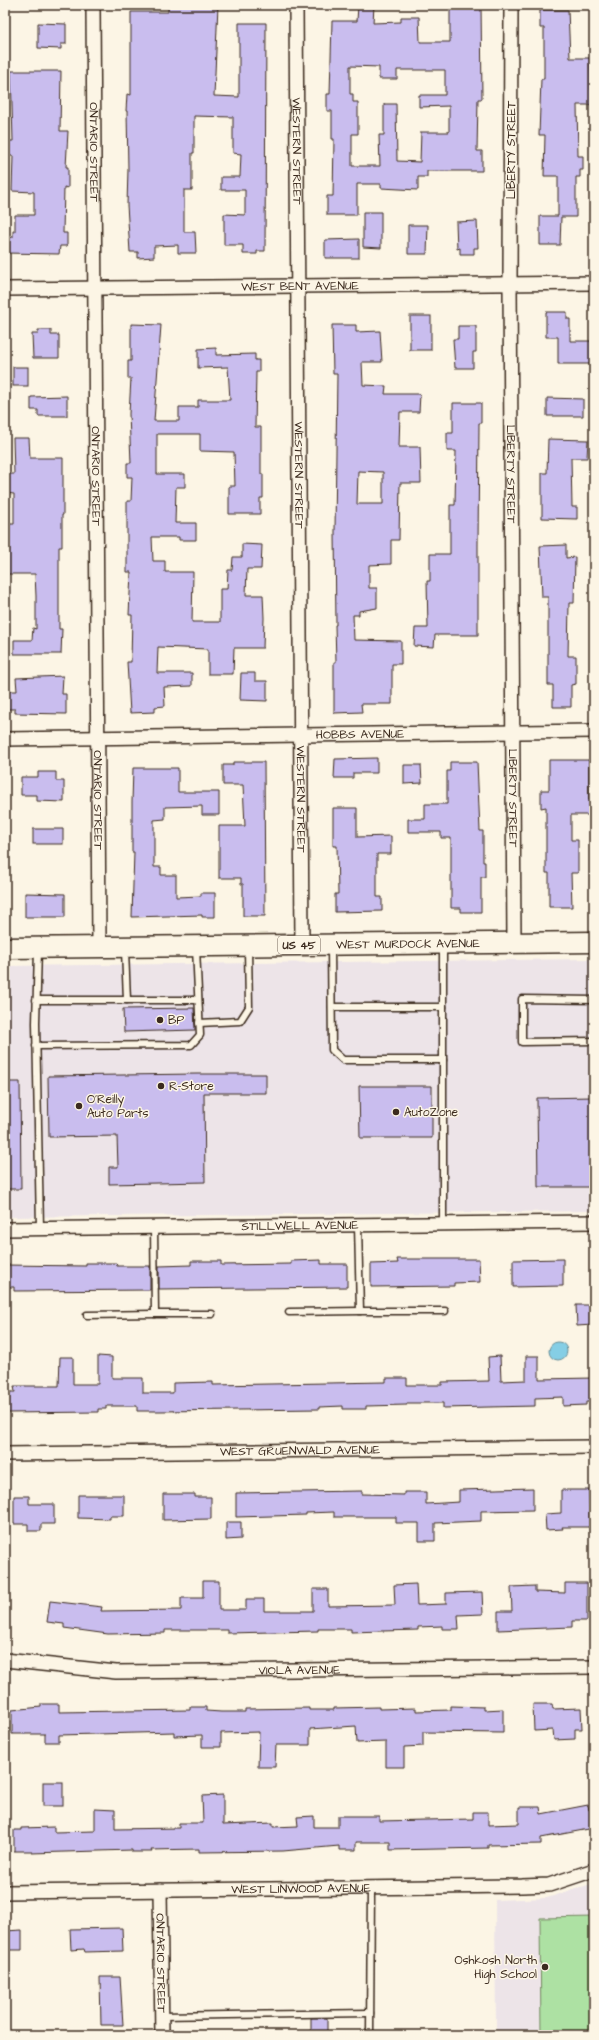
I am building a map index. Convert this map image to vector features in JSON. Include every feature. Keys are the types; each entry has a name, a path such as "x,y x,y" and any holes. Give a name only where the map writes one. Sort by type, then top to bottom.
{"main road":[{"name":"WEST MURDOCK AVENUE","path":"5,948 594,942"}],"street":[{"name":"ONTARIO STREET","path":"93,5 99,946"},
{"name":"WESTERN STREET","path":"296,5 296,286 302,945"},
{"name":"LIBERTY STREET","path":"512,5 510,283 514,732 514,943"},
{"name":"WEST BENT AVENUE","path":"5,289 594,283"},
{"name":"HOBBS AVENUE","path":"5,739 98,739 594,731"},
{"name":"STILLWELL AVENUE","path":"5,1229 443,1225 594,1222"},
{"name":"WEST GRUENWALD AVENUE","path":"5,1454 594,1447"},
{"name":"VIOLA AVENUE","path":"5,1660 116,1672 594,1667"},
{"name":"WEST LINWOOD AVENUE","path":"5,1892 549,1885 594,1870"},
{"name":"ONTARIO STREET","path":"160,1890 162,2035"}],"lane":[{"path":"443,943 443,1225"},
{"path":"331,944 332,1050 342,1060 443,1060"},
{"path":"125,946 127,1000"},
{"path":"199,1023 240,1021 249,1007 248,946"},
{"path":"38,947 36,1046 40,1228"},
{"path":"36,1046 190,1045 200,1035 196,947"},
{"path":"594,1000 522,999 522,1042 594,1041"},
{"path":"36,1000 198,1000"},
{"path":"332,1006 443,1007"},
{"path":"358,1225 360,1310"},
{"path":"154,1227 155,1314"},
{"path":"289,1312 360,1310 445,1311"},
{"path":"86,1315 212,1314"},
{"path":"370,2035 371,1888"},
{"path":"161,2016 370,2013"}],"shaded area":[{"path":"594,959 594,1211 5,1217 5,966"},
{"name":"Oshkosh North High School","path":"594,1883 594,2035 496,2035 495,1900 547,1898"}],"green space":[{"path":"594,1917 594,2035 541,2035 540,1918"}],"water":[{"path":"558,1342 564,1345 567,1351 564,1357 558,1360 552,1357 549,1351 552,1345"}],"building":[{"path":"168,5 218,5 214,96 239,97 239,23 266,23 265,251 257,251 257,254 243,254 243,245 224,245 224,214 245,215 245,190 221,190 221,177 240,177 241,154 233,153 233,117 194,116 192,190 184,190 184,232 195,232 196,253 178,253 178,245 154,246 154,257 138,258 138,252 130,252 127,205 128,169 126,111 127,94 131,95 131,12 168,12"},
{"path":"358,5 374,5 373,23 401,22 401,17 419,17 420,42 450,42 450,5 481,5 482,99 478,99 477,151 482,151 482,171 427,171 427,177 418,177 418,190 381,188 381,184 357,184 357,215 327,215 327,196 333,196 334,139 332,139 332,111 327,111 327,94 330,94 332,21 357,21","holes":["350,66 379,67 379,79 397,79 397,70 445,70 445,95 419,95 419,107 449,106 449,132 421,132 420,162 397,161 396,104 384,104 384,135 379,135 380,166 352,166 352,134 358,134 358,102 353,102 353,94 350,94"]},
{"path":"540,10 568,10 570,58 590,58 591,90 594,89 594,105 577,105 578,156 583,156 583,170 580,170 580,177 576,177 576,217 561,217 560,245 540,245 540,216 558,216 558,176 544,176 545,135 539,135 541,79 544,79 544,28 540,28"},
{"path":"38,23 66,24 66,44 61,44 61,49 38,48"},
{"path":"11,71 61,71 60,131 68,131 66,167 68,167 68,188 64,187 63,233 67,233 67,246 60,246 59,254 5,253 5,238 13,237 13,231 15,231 15,215 34,215 34,192 12,191 13,156 5,156 5,141 13,141"},
{"path":"363,212 381,212 381,248 363,247"},
{"path":"477,221 478,248 474,248 474,254 460,254 460,248 457,249 456,222"},
{"path":"408,225 428,225 427,254 408,254"},
{"path":"359,239 359,258 325,258 325,240"},
{"path":"546,312 567,312 567,319 570,319 570,341 594,341 594,364 558,364 558,337 546,337"},
{"path":"410,316 431,316 431,350 410,350"},
{"path":"131,324 161,325 154,421 179,421 179,407 198,407 198,400 230,400 228,367 198,368 198,349 216,348 216,355 255,354 255,360 259,360 259,372 256,372 255,427 261,427 261,474 263,474 263,498 260,498 260,514 229,514 229,486 235,486 234,452 200,451 200,434 157,434 157,474 185,474 185,487 176,487 175,523 196,523 196,540 179,540 179,537 152,537 153,561 165,561 165,572 193,572 192,622 220,622 220,589 227,589 228,570 232,570 233,557 242,557 242,544 262,545 261,569 247,569 246,595 263,595 264,618 263,648 234,648 233,674 208,674 208,649 158,647 157,673 192,673 192,686 164,687 165,706 155,707 155,712 130,713 127,662 131,662 132,615 129,615 131,572 127,572 127,501 131,501 132,477 127,477 127,463 131,463 129,414 131,378 128,378 128,361 131,361"},
{"path":"332,325 356,325 356,332 380,331 382,362 362,362 363,385 386,386 385,394 420,394 419,412 400,412 399,447 420,447 421,483 400,483 399,540 391,540 391,564 369,565 369,588 377,588 377,608 359,611 359,615 353,615 354,640 401,641 401,664 392,664 392,704 361,704 362,712 334,713 334,662 336,662 335,532 337,374 333,374","holes":["358,471 383,472 383,504 357,504"]},
{"path":"458,326 476,326 476,352 473,352 473,368 455,368 453,339 458,339"},
{"path":"38,330 51,330 51,335 59,335 59,358 33,358 32,334 38,334"},
{"path":"13,367 28,367 28,386 13,386"},
{"path":"67,396 67,416 38,416 38,410 31,410 31,397"},
{"path":"547,398 583,399 583,416 547,416"},
{"path":"453,403 481,403 481,423 479,423 478,635 435,635 434,647 414,646 415,628 428,628 427,581 430,581 430,554 450,554 450,505 455,505 456,451 447,451 447,433 453,433"},
{"path":"13,438 29,438 30,458 63,458 62,547 59,547 59,629 62,629 61,654 14,654 14,640 32,640 33,628 36,629 36,596 35,574 5,574 5,524 14,524 14,494 5,493 5,474 14,474"},
{"path":"548,439 588,440 587,458 571,458 572,507 577,507 577,519 542,518 542,473 547,473"},
{"path":"566,545 566,558 575,557 574,603 569,603 568,656 576,656 576,684 571,685 571,707 553,707 553,685 548,685 548,597 542,597 540,546"},
{"path":"241,673 255,673 255,681 267,681 267,701 240,700"},
{"path":"63,676 62,694 66,694 66,714 15,713 15,709 5,709 5,691 17,691 16,678"},
{"path":"377,758 377,773 353,773 353,778 334,778 335,759"},
{"path":"549,760 589,760 589,800 594,800 594,815 571,815 571,840 578,840 578,873 571,873 572,907 549,907 549,873 546,873 546,807 541,808 541,790 549,790"},
{"path":"233,762 264,762 265,916 243,916 243,884 241,884 241,878 219,878 219,826 245,826 243,785 223,785 223,765 233,765"},
{"path":"450,762 477,762 480,831 483,831 483,862 485,862 485,877 481,877 481,912 461,912 461,908 451,908 451,838 441,838 441,832 408,832 408,819 425,819 425,804 447,804 447,771 450,771"},
{"path":"404,765 421,765 422,783 404,784"},
{"path":"133,768 178,768 178,792 219,792 219,815 202,815 202,806 165,807 165,819 154,820 154,867 161,867 161,875 176,875 176,897 201,896 201,893 215,893 215,917 202,917 202,915 132,917 134,852 132,852"},
{"path":"38,772 56,772 56,781 64,781 64,802 37,801 37,795 21,795 21,777 38,777"},
{"path":"333,808 357,808 357,837 391,836 391,854 377,854 377,897 382,897 382,911 335,912 335,894 338,894 337,846 333,846"},
{"path":"33,829 63,829 63,844 33,844"},
{"path":"25,893 65,894 65,917 25,917"},
{"path":"194,1008 195,1030 124,1032 123,1009"},
{"path":"266,1074 266,1093 204,1093 205,1182 109,1184 109,1167 118,1167 117,1136 49,1137 48,1076"},
{"path":"5,1082 20,1082 21,1189 5,1189"},
{"name":"AutoZone","path":"359,1086 432,1086 432,1138 360,1138"},
{"path":"594,1097 594,1187 538,1187 537,1098"},
{"path":"397,1259 479,1259 480,1282 454,1283 454,1286 371,1287 371,1264 398,1263"},
{"path":"563,1259 563,1286 513,1287 513,1260"},
{"path":"321,1260 321,1264 347,1264 347,1287 159,1289 159,1266 191,1265 191,1261 221,1261 221,1265 291,1264 291,1261"},
{"path":"86,1263 116,1263 117,1266 150,1266 150,1290 14,1291 14,1287 5,1287 5,1265 86,1266"},
{"path":"576,1305 592,1305 593,1325 577,1326"},
{"path":"98,1356 112,1357 112,1378 143,1378 143,1393 173,1393 173,1383 213,1382 213,1385 386,1382 386,1378 407,1378 407,1385 442,1385 442,1382 489,1381 488,1357 500,1356 501,1381 526,1380 526,1356 539,1356 539,1379 594,1378 594,1402 586,1402 586,1405 563,1406 563,1397 535,1398 535,1406 443,1408 443,1403 407,1403 407,1405 366,1406 366,1409 343,1409 343,1406 319,1407 319,1409 137,1411 137,1406 106,1406 106,1409 98,1409 98,1412 7,1413 6,1392 15,1392 14,1386 59,1386 60,1357 73,1357 73,1384 98,1384"},
{"path":"533,1488 533,1510 481,1511 481,1521 435,1523 435,1541 419,1541 419,1523 396,1523 396,1517 334,1517 334,1512 306,1513 306,1515 236,1517 236,1493 362,1491 362,1494 404,1495 404,1492 426,1492 426,1504 459,1502 459,1490"},
{"path":"561,1490 589,1490 590,1527 562,1527 563,1529 546,1530 545,1514 561,1513"},
{"path":"163,1494 195,1494 195,1497 211,1497 211,1519 163,1520"},
{"path":"78,1495 124,1495 124,1516 110,1516 110,1519 78,1518"},
{"path":"14,1496 29,1496 29,1504 54,1504 54,1524 41,1524 41,1531 28,1531 28,1524 14,1524"},
{"path":"226,1522 241,1522 241,1539 226,1540"},
{"path":"203,1581 219,1581 219,1610 246,1610 246,1599 264,1599 264,1611 313,1611 313,1589 328,1589 328,1606 395,1605 394,1585 416,1584 417,1605 446,1604 446,1593 482,1592 483,1614 458,1615 459,1629 442,1629 442,1626 418,1627 418,1630 351,1632 351,1629 227,1633 227,1630 165,1630 165,1633 108,1634 64,1628 64,1624 47,1622 50,1601 102,1607 101,1611 181,1610 181,1598 203,1598"},
{"path":"565,1583 587,1583 587,1621 572,1621 572,1627 498,1630 498,1611 512,1611 511,1587 535,1586 535,1592 565,1593"},
{"path":"41,1704 59,1704 59,1712 190,1710 190,1707 206,1707 206,1711 245,1712 245,1709 309,1708 309,1710 334,1710 334,1708 379,1707 379,1709 416,1708 416,1711 451,1710 451,1706 484,1707 484,1710 503,1709 503,1733 423,1732 423,1746 404,1747 404,1767 386,1767 386,1742 357,1743 356,1726 310,1729 310,1745 276,1745 275,1767 258,1767 259,1732 221,1733 221,1747 202,1747 202,1735 174,1736 174,1732 59,1735 59,1742 45,1742 45,1734 12,1734 12,1710 41,1707"},
{"path":"533,1704 552,1704 553,1709 581,1708 582,1729 575,1729 575,1739 554,1740 553,1730 534,1731"},
{"path":"43,1782 63,1782 63,1806 43,1806"},
{"path":"223,1795 223,1825 273,1823 273,1827 298,1826 297,1817 314,1816 314,1827 338,1827 338,1816 379,1816 379,1821 473,1819 473,1812 488,1812 488,1825 519,1824 519,1807 540,1807 541,1814 588,1805 589,1810 594,1809 594,1828 541,1838 541,1844 488,1845 488,1848 390,1850 390,1842 356,1842 356,1850 339,1850 339,1846 283,1851 199,1852 199,1849 151,1850 152,1852 132,1852 132,1850 31,1853 31,1851 14,1851 14,1830 21,1830 21,1828 54,1827 54,1832 95,1831 95,1809 115,1810 115,1829 179,1828 179,1823 203,1823 202,1796"},
{"path":"122,1928 123,1951 85,1952 84,1949 71,1950 70,1929"},
{"path":"22,1930 22,1950 5,1950 5,1931"},
{"path":"100,1977 120,1977 123,2025 101,2025"},
{"path":"311,2018 327,2018 327,2035 311,2035"}],"place":[{"name":"BP","path":"160,1020"},
{"name":"R-Store","path":"161,1086"},
{"name":"O'Reilly Auto Parts","path":"79,1106"},
{"name":"AutoZone","path":"396,1112"},
{"name":"Oshkosh North High School","path":"545,1967"}]}
